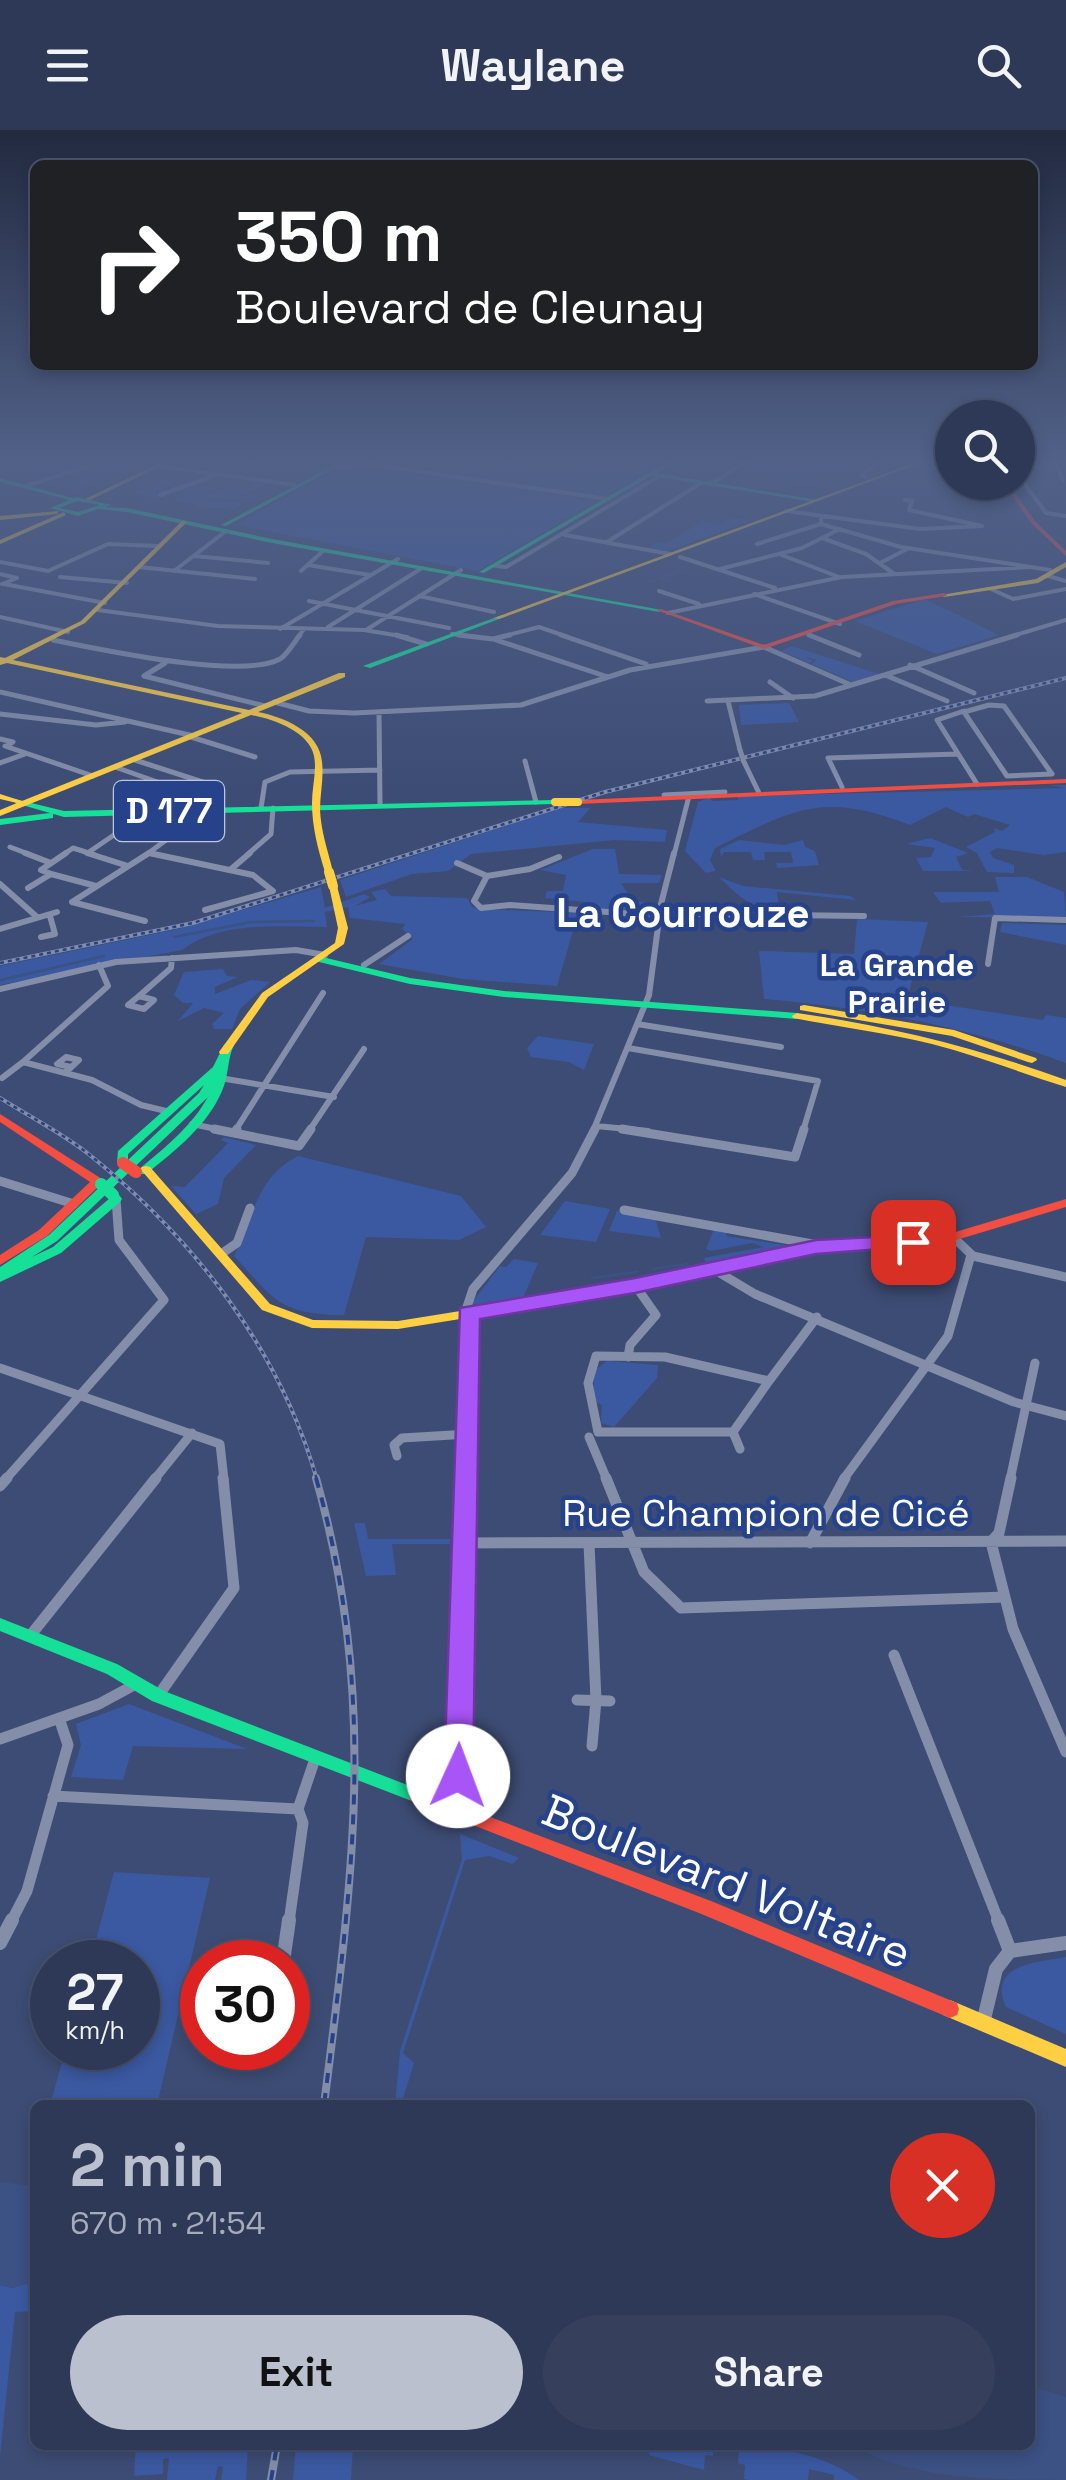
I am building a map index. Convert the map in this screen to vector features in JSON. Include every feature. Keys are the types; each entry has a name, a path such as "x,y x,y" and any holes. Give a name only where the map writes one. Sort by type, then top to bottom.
{"main road":[{"path":"1,661 68,632 134,574"},
{"path":"487,574 545,592 543,601"},
{"path":"488,574 668,613 764,647 809,635 895,602 991,589 1047,574"},
{"path":"13,804 135,760 496,615 620,574"},
{"path":"534,588 565,592"},
{"path":"1,661 250,712 308,733 318,747 318,830 340,912 342,938 322,957 265,995 214,1070 189,1117"},
{"path":"759,792 1066,780"},
{"path":"725,792 976,783"},
{"name":"D 177","path":"626,800 725,792"},
{"name":"D 177","path":"13,804 61,814 578,802 759,792"},
{"path":"13,804 25,814 44,817"},
{"path":"0,822 61,814"},
{"path":"322,957 468,992 770,1012 906,1034 985,1052 1066,1080"},
{"path":"322,957 459,984 645,1006"},
{"path":"140,1172 226,1079 227,1052"},
{"path":"0,1276 53,1238 189,1117 227,1052"},
{"path":"214,1070 119,1156 165,1193 266,1308 294,1320 398,1325 635,1286 826,1245 953,1237 1066,1203"},
{"path":"0,1117 114,1197 57,1250 0,1276"},
{"path":"0,1262 99,1183"},
{"name":"Boulevard Voltaire","path":"0,1624 158,1696 705,1907 1066,2058"}],"street":[{"path":"0,574 17,578 2,584"},
{"path":"201,574 255,579"},
{"path":"362,574 370,575"},
{"path":"326,628 413,574"},
{"path":"366,630 419,596 477,574"},
{"path":"734,574 777,588"},
{"path":"833,574 842,577"},
{"path":"668,613 777,588 885,574"},
{"path":"280,629 370,575"},
{"path":"60,577 127,583"},
{"path":"2,584 101,606 280,629 366,630 407,636 418,647"},
{"path":"991,589 1013,599 1066,585"},
{"path":"659,591 702,605"},
{"path":"752,594 840,624"},
{"path":"419,596 496,615"},
{"path":"308,601 493,639 608,676"},
{"path":"0,618 68,632"},
{"path":"707,700 795,700 1066,620"},
{"path":"493,639 540,628 650,665"},
{"path":"53,640 164,664 265,662 282,658 304,629"},
{"path":"809,635 860,655"},
{"path":"164,664 144,676 313,712 379,713 532,703 650,665 764,647 851,685"},
{"path":"910,666 974,693"},
{"path":"884,674 947,702"},
{"path":"770,682 795,700"},
{"path":"0,692 133,720 255,757"},
{"path":"728,701 744,762 759,792"},
{"path":"964,711 1007,776 1052,774 1004,706 964,711 936,720 976,783"},
{"path":"379,713 380,804"},
{"path":"0,714 96,726 133,720"},
{"path":"2,743 90,777"},
{"path":"0,763 26,753"},
{"path":"842,787 828,758 957,754"},
{"path":"135,760 215,786"},
{"path":"526,761 536,802"},
{"path":"114,768 163,784"},
{"path":"230,870 271,834 266,781 288,773 380,770"},
{"path":"664,795 725,792"},
{"path":"449,1809 458,1776 467,1543 468,1313 472,1289 572,1173 596,1126 645,1006 689,796"},
{"path":"145,920 72,902 150,853 206,810"},
{"path":"89,852 133,822"},
{"path":"10,847 51,863"},
{"path":"96,886 41,870 73,848 128,866"},
{"path":"150,853 253,875 273,890 204,910"},
{"path":"457,864 487,876 530,869 559,857"},
{"path":"28,888 51,874"},
{"path":"480,908 474,901 487,876"},
{"path":"0,884 37,917"},
{"path":"480,908 485,896"},
{"path":"480,908 510,905 641,915 662,911 864,916"},
{"path":"0,929 54,914 54,934 41,937"},
{"path":"988,964 995,918 1066,920"},
{"path":"364,965 408,936"},
{"path":"0,989 99,965 290,951 322,957"},
{"path":"138,996 171,968 172,958"},
{"path":"2,1078 108,986 99,965"},
{"path":"234,1133 323,992"},
{"path":"637,1024 781,1047"},
{"path":"596,1126 658,1132 795,1157 818,1080 628,1048"},
{"path":"189,1117 234,1133 299,1146 364,1050"},
{"path":"23,1062 68,1070 166,1111"},
{"path":"226,1079 334,1097"},
{"path":"0,1181 74,1204"},
{"path":"0,1486 164,1300 119,1240 114,1197"},
{"path":"221,1254 237,1243 250,1208"},
{"path":"624,1210 795,1244 826,1245"},
{"path":"953,1237 971,1256 1066,1277"},
{"path":"810,1543 845,1476 948,1336 971,1256"},
{"path":"713,1269 755,1294 1026,1406 1066,1416"},
{"path":"628,1356 630,1345 656,1315 635,1286"},
{"path":"733,1432 817,1317"},
{"path":"733,1432 598,1432 589,1402 590,1363 596,1356 665,1358 768,1380"},
{"path":"1035,1363 999,1533 990,1542 1013,1630 1066,1752"},
{"path":"0,1368 192,1433 222,1448 234,1588 158,1696"},
{"path":"733,1432 740,1449"},
{"path":"30,1636 192,1433"},
{"path":"396,1456 394,1445 402,1438 468,1434"},
{"path":"589,1437 644,1572 684,1608 1005,1597"},
{"name":"Rue Champion de Cicé","path":"467,1543 1066,1541"},
{"path":"589,1544 596,1700 592,1746"},
{"path":"894,1655 1010,1952"},
{"path":"0,1740 136,1684"},
{"path":"576,1700 610,1700"},
{"path":"0,1943 27,1890 68,1744 59,1718"},
{"path":"286,1940 303,1823 298,1809 315,1759"},
{"path":"53,1796 298,1809"},
{"path":"983,2023 996,1969 1010,1952 1066,1943"}],"shaded area":[{"path":"925,599 999,635 937,654 855,621"},
{"path":"792,646 879,674 853,682 811,664 817,660 803,656 813,661 809,663 781,651"},
{"path":"789,703 799,722 741,725 739,705"},
{"path":"1050,785 1066,785 1066,852 1043,855 997,848 990,852 993,858 1014,865 1014,873 987,872 977,853 966,847 995,832 994,828 1002,831 1010,825 974,814 968,817 946,807 910,825 854,809 809,809 766,823 715,848 710,860 716,871 706,873 685,851 698,802 710,797 712,801 738,800 737,796 1064,788"},
{"path":"561,808 590,808 578,822 667,830 665,842 615,840 471,854 448,871 412,874 346,897 340,880"},
{"path":"930,838 968,853 956,857 962,870 974,871 923,871 916,858 931,857 935,848 906,844"},
{"path":"739,840 784,845 803,840 805,847 815,851 819,865 777,868 776,863 793,863 791,852 764,852 765,860 753,860 751,852 724,852 721,857 720,849"},
{"path":"593,849 615,849 619,874 662,875 659,883 621,883 632,900 651,904 646,910 584,909 585,902 545,898 547,891 563,891 566,875 540,870"},
{"path":"719,877 743,886 850,896 856,900 777,892 779,910 770,909 747,901"},
{"path":"995,877 1027,877 1064,892 1066,918 959,917 995,914 990,901 941,903 933,892 999,892"},
{"path":"321,887 325,908 364,894 370,897 355,906 377,900 371,892 385,889 391,896 467,898 472,907 482,909 578,913 557,986 463,979 379,964 413,939 402,929 405,924 350,918 348,907 325,912 327,927 233,930 198,940 182,950 0,985 0,966 178,929"},
{"path":"857,919 928,922 907,999 1043,1020 1046,1015 1066,1018 1066,1063 918,1021 764,999 759,951 854,954"},
{"path":"1002,923 1066,925 1066,945 1000,932"},
{"path":"223,969 227,976 238,977 215,987 215,994 251,980 270,982 240,1009 232,1029 214,1029 212,1024 224,1013 204,1008 178,1021 193,1003 183,1003 174,995 184,972"},
{"path":"538,1036 594,1044 584,1070 569,1062 531,1057 527,1048"},
{"path":"224,1137 256,1145 224,1178 218,1204 196,1214 171,1186 185,1187 228,1143 221,1140"},
{"path":"298,1156 461,1196 486,1227 459,1240 366,1237 344,1315 292,1308 270,1294 234,1256 264,1187"},
{"path":"565,1201 610,1209 596,1242 540,1235"},
{"path":"617,1211 655,1218 661,1238 609,1231"},
{"path":"714,1229 727,1232 726,1236 797,1247 706,1264 704,1258 764,1247 752,1243 711,1251 706,1249"},
{"path":"514,1259 538,1263 523,1298 480,1306 472,1303 500,1266 506,1267"},
{"path":"607,1361 658,1365 657,1378 614,1427 601,1423 602,1405 593,1401 594,1371"},
{"path":"354,1523 365,1523 368,1539 450,1539 450,1544 392,1544 396,1575 366,1576"},
{"path":"129,1704 247,1749 133,1746 123,1780 71,1777 81,1745 76,1724"},
{"path":"460,1834 519,1858 512,1864 489,1856 465,1860 403,2053 414,2063 403,2100 395,2100 400,2051 462,1859"},
{"path":"114,1872 210,1878 196,1940 180,1940 180,2006 158,2100 51,2100 60,2070 160,2070 160,1940 96,1940"},
{"path":"1066,1957 1066,2034 1006,2007 1003,1982 1009,1974 1030,1964"},
{"path":"0,2182 30,2185 30,2283 12,2288 0,2285"},
{"path":"30,2282 30,2311 15,2312 0,2456 0,2285 12,2288"},
{"path":"1035,2388 1066,2397 1066,2480 954,2476 861,2450 1035,2450"},
{"path":"136,2450 248,2450 246,2480 221,2480 223,2467 218,2466 215,2480 167,2480 169,2458 163,2459 163,2474 134,2476"},
{"path":"296,2450 353,2450 351,2480 293,2480"},
{"path":"650,2450 714,2450 713,2456 705,2455 704,2470 649,2455"},
{"path":"735,2450 791,2451 826,2462 859,2480 834,2480 834,2475 809,2469 808,2480 744,2479 745,2465 738,2463 739,2451"}],"waterway":[{"path":"659,579 673,574"},
{"path":"649,582 655,580"},
{"path":"174,937 251,922 314,921"},
{"path":"1,980 104,956"},
{"path":"653,1269 688,1264"},
{"path":"592,1278 637,1272"}],"railway":[{"path":"0,963 193,923 605,792 1066,678"},
{"path":"0,1098 91,1156 165,1224 198,1261 257,1343 281,1386 317,1480"},
{"path":"316,1478 336,1560 354,1715 350,1867 325,2100"},
{"path":"271,2480 276,2450"}],"traffic: fast":[{"path":"455,574 659,610"},
{"path":"367,666 504,616"},
{"path":"18,801 64,814 555,802"},
{"path":"0,822 50,816"},
{"path":"318,959 410,981 504,994 797,1016"},
{"path":"0,1273 53,1238 204,1095 229,1045"},
{"path":"142,1172 208,1108 223,1076 225,1058"},
{"path":"123,1163 122,1153 214,1070"},
{"path":"101,1184 113,1195"},
{"path":"0,1278 57,1250 116,1199 113,1195"},
{"path":"0,1624 112,1669 158,1696 417,1796"}],"traffic: slow":[{"path":"0,663 83,622 132,574"},
{"path":"497,618 617,574"},
{"path":"944,595 1038,581 1050,574"},
{"path":"0,659 268,716 292,727 307,737 318,758 317,825 329,872"},
{"path":"0,813 342,675"},
{"path":"0,796 18,801"},
{"path":"555,802 578,802"},
{"path":"329,872 333,886"},
{"path":"224,1052 265,995 339,944 343,928 333,886"},
{"path":"804,1008 954,1033 1032,1060"},
{"path":"797,1016 934,1042 1066,1084"},
{"path":"146,1169 266,1307 312,1324 398,1325 479,1312"},
{"path":"950,2009 1066,2058"}],"traffic: jam":[{"path":"659,610 764,647 895,602 944,595"},
{"path":"578,802 1066,781"},
{"path":"0,1117 101,1184"},
{"path":"123,1163 136,1172"},
{"path":"0,1261 43,1233 98,1181"},
{"path":"479,1312 622,1288 826,1245 953,1237 1066,1203"},
{"path":"417,1796 705,1907 950,2009"}],"district":[{"name":"La Courrouze","path":"683,913"},
{"name":"La Grande Prairie","path":"897,984"}],"route":[{"path":"458,1776 467,1543 471,1322 468,1313 635,1286 816,1247 913,1242"}]}
